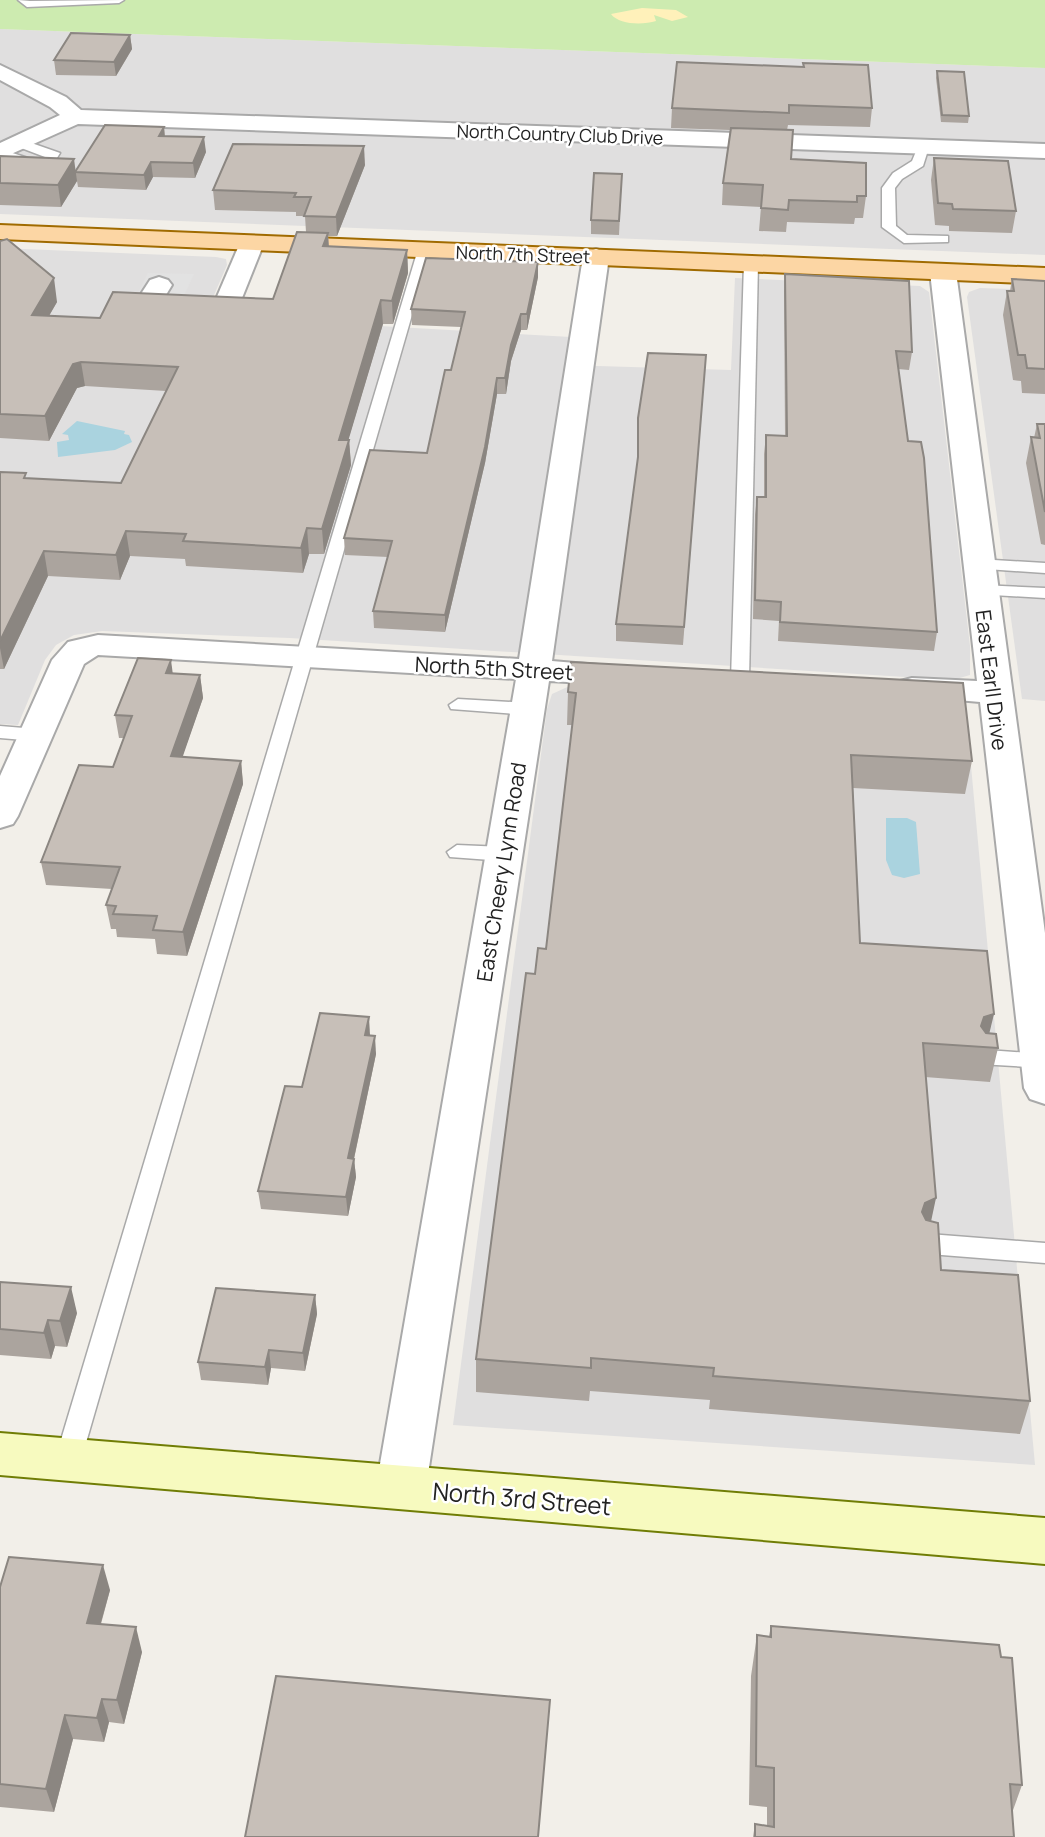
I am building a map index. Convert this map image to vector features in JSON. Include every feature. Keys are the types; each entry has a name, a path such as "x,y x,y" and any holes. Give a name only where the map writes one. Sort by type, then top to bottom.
{"main road":[{"name":"North 7th Street","path":"0,232 1045,276"}],"street":[{"path":"0,71 58,102 75,117"},
{"name":"North Country Club Drive","path":"7,149 75,117 1045,150"},
{"path":"223,313 252,243"},
{"name":"East Cheery Lynn Road","path":"401,1487 528,709 596,257"},
{"name":"East Earll Drive","path":"943,272 993,692 1038,984 1043,1074"},
{"name":"North 5th Street","path":"36,734 69,660 80,649 98,645 657,676"},
{"path":"876,687 993,692"},
{"path":"0,816 36,734"},
{"name":"North 3rd Street","path":"0,1454 1045,1541"}],"lane":[{"path":"23,0 24,3 36,5 119,0"},
{"path":"62,0 79,4"},
{"path":"923,146 918,163 893,177 885,191 888,227 904,239 943,239"},
{"path":"68,1460 302,657 425,249"},
{"path":"740,680 751,263"},
{"path":"980,577 1045,568"},
{"path":"980,577 1045,593"},
{"path":"458,705 528,709"},
{"path":"0,732 36,734"},
{"path":"457,852 504,854"},
{"path":"987,1058 1043,1074"},
{"path":"929,1244 1045,1253"}],"shaded area":[{"path":"0,29 1045,68 1045,255 0,214"},
{"path":"0,248 226,259 227,265 205,316 571,337 564,365 731,370 735,278 920,286 929,292 970,646 970,675 953,680 290,638 102,631 74,635 56,645 45,660 18,725 0,724"},
{"path":"148,273 194,274 177,311 130,309"},
{"path":"980,288 1045,290 1045,701 1022,699 967,297 969,292"},
{"path":"574,684 967,722 1035,1465 453,1425 547,709 552,694"}],"green space":[{"path":"0,0 1045,0 1045,68 0,29"}],"sand":[{"path":"642,8 676,10 688,17 672,21 654,15 656,21 638,23 625,22 611,14"}],"water":[{"path":"77,421 125,431 124,434 129,435 132,442 115,450 58,457 57,442 69,440 68,435 62,434"},
{"path":"886,818 907,818 916,822 920,874 904,878 892,875 886,860"}],"building":[{"path":"71,33 130,35 114,62 54,60"},
{"path":"677,62 804,67 803,63 868,65 872,108 789,105 789,113 672,108"},
{"path":"937,71 964,72 969,116 942,115"},
{"path":"105,125 164,127 159,136 204,137 193,163 151,162 144,175 75,172"},
{"path":"731,128 793,130 791,159 866,163 866,196 857,196 857,202 789,200 788,210 761,208 763,185 723,183"},
{"path":"233,144 364,146 336,217 304,216 311,197 294,197 296,193 213,190"},
{"path":"0,156 74,159 58,185 0,183"},
{"path":"934,158 1008,161 1016,211 953,209 952,204 938,203"},
{"path":"594,173 622,174 619,221 591,220"},
{"path":"297,232 328,233 323,246 407,250 392,301 381,300 339,440 349,440 322,529 307,528 301,548 183,541 186,534 126,531 116,555 44,551 0,641 0,472 26,473 24,478 121,483 178,367 81,362 73,364 45,416 0,414 0,241 7,239 54,278 32,315 100,318 113,292 273,299"},
{"path":"426,258 538,262 527,314 521,314 511,345 505,378 497,378 485,447 445,615 373,611 392,541 344,538 370,450 427,453 445,370 451,370 465,312 411,309"},
{"path":"785,274 909,281 912,352 896,351 908,441 921,442 924,458 937,632 780,622 781,602 755,600 757,497 766,497 766,435 787,436"},
{"path":"1012,279 1045,281 1045,369 1027,368 1025,355 1018,355 1007,291 1014,291"},
{"path":"648,353 706,355 684,627 616,624 638,457 638,418"},
{"path":"1037,424 1045,424 1045,512 1031,437 1040,438"},
{"path":"138,658 171,660 166,673 200,675 171,756 241,761 183,932 153,930 157,916 113,914 116,906 106,905 120,867 41,862 79,765 113,767 132,716 115,715"},
{"path":"571,662 963,683 972,761 851,755 860,943 987,951 994,1014 984,1017 981,1026 986,1033 996,1034 998,1048 923,1043 936,1198 925,1203 922,1212 926,1220 938,1223 941,1270 1018,1275 1030,1401 713,1376 714,1368 591,1358 591,1368 476,1359 526,973 535,974 538,948 546,949 576,693 568,692"},
{"path":"320,1013 369,1017 365,1035 375,1036 348,1158 354,1159 346,1197 258,1191 285,1086 302,1087"},
{"path":"0,1282 71,1287 60,1321 48,1320 44,1333 0,1329"},
{"path":"216,1288 315,1295 303,1353 269,1350 265,1367 198,1362"},
{"path":"9,1557 103,1565 87,1623 136,1627 117,1700 102,1699 97,1718 65,1715 46,1789 0,1784 0,1587"},
{"path":"771,1626 999,1645 1001,1657 1012,1658 1022,1785 1010,1784 1014,1837 755,1837 755,1824 774,1827 774,1768 756,1766 757,1635 771,1637"},
{"path":"276,1676 550,1700 538,1837 245,1837"}]}
